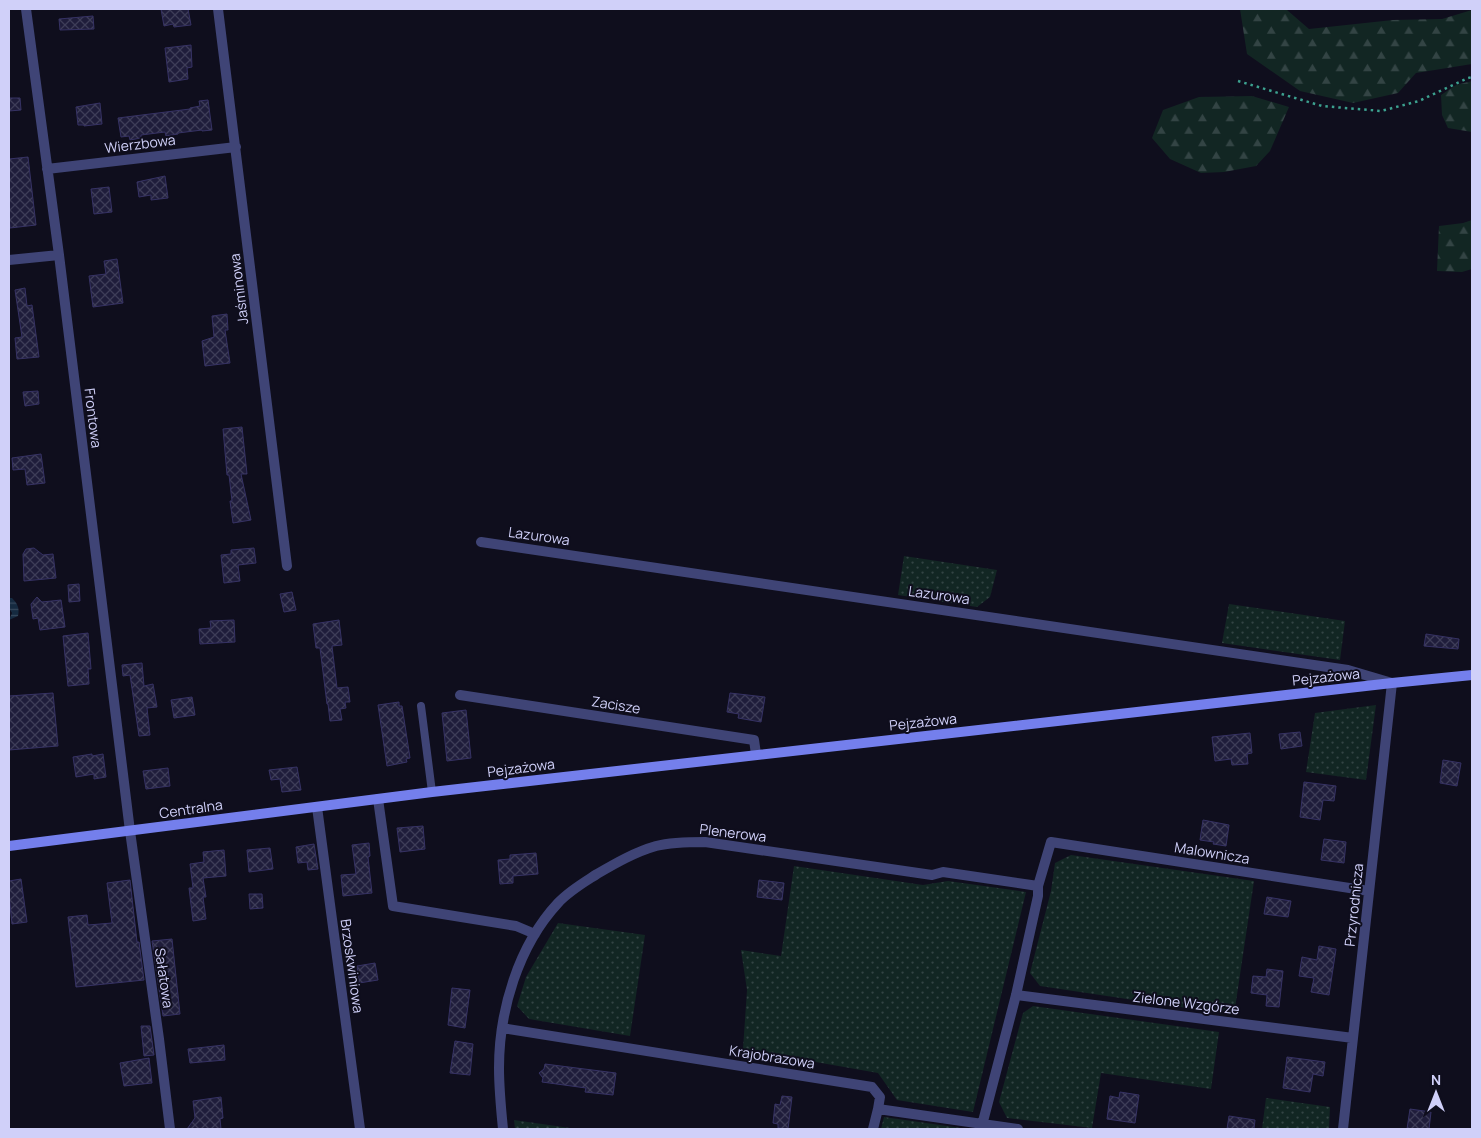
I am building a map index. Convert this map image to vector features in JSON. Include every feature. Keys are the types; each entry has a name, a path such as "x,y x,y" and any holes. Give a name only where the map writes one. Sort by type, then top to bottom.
{"street":[{"name":"Frontowa","path":"26,9 59,255 130,831"},
{"name":"Jaśminowa","path":"218,9 287,566"},
{"name":"Wierzbowa","path":"48,169 236,147"},
{"path":"9,260 59,255"},
{"name":"Lazurowa","path":"481,542 1348,670 1392,683"},
{"name":"Pejzażowa","path":"378,799 756,754 1472,675"},
{"name":"Przyrodnicza","path":"1343,1129 1392,683"},
{"name":"Zacisze","path":"460,695 754,740 756,754"},
{"path":"378,799 393,906 516,926 535,934"},
{"name":"Centralna","path":"9,846 378,799"},
{"name":"Brzoskwiniowa","path":"317,807 360,1129"},
{"name":"Sałatowa","path":"130,831 170,1129"},
{"name":"Plenerowa","path":"503,1129 499,1068 502,1028 514,976 535,934 558,903 576,887 634,854 656,846 705,842 932,875 943,872 1038,886"},
{"name":"Malownicza","path":"1038,886 1051,842 1369,891"},
{"path":"982,1127 1016,994 1038,896 1038,886"},
{"name":"Zielone Wzgórze","path":"1016,994 1353,1038"},
{"name":"Krajobrazowa","path":"502,1028 872,1086 880,1097 878,1109"},
{"path":"873,1129 878,1109 982,1127 1018,1129"}],"lane":[{"path":"421,706 432,792"}],"path":[{"path":"1238,81 1322,106 1381,111 1419,101 1472,77"}],"green space":[{"path":"1240,9 1288,9 1309,29 1393,20 1442,19 1472,10 1472,64 1416,73 1398,93 1353,103 1300,91 1247,54"},
{"path":"1472,81 1472,132 1448,128 1442,115 1441,95 1456,85"},
{"path":"1252,96 1289,107 1270,151 1256,166 1224,172 1201,173 1170,159 1152,138 1163,110 1199,97"},
{"path":"1472,220 1472,269 1462,272 1437,271 1439,226"},
{"path":"904,556 997,570 990,597 977,607 898,595"},
{"path":"1229,604 1345,621 1340,660 1222,643"},
{"path":"1376,705 1366,780 1306,772 1315,713"},
{"path":"1071,855 1254,881 1234,1015 1040,986 1030,973 1051,891 1055,863"},
{"path":"794,866 923,885 948,881 1026,892 973,1112 897,1100 878,1073 743,1049 747,990 741,950 781,956"},
{"path":"558,923 645,935 630,1036 529,1019 517,1006 526,977"},
{"path":"1033,1006 1219,1032 1211,1089 1101,1073 1092,1128 1007,1118 999,1102 1023,1013"},
{"path":"1266,1098 1330,1107 1329,1129 1262,1129"},
{"path":"884,1117 968,1129 881,1129"},
{"path":"514,1120 577,1129 515,1129"}],"water":[{"path":"9,598 12,598 19,611 18,616 9,620 12,613 9,608"}],"building":[{"path":"161,9 188,9 191,25 174,27 173,24 164,26"},
{"path":"93,16 94,29 60,30 59,19"},
{"path":"191,45 192,67 187,68 188,79 169,82 165,48"},
{"path":"9,98 20,98 21,110 9,111"},
{"path":"208,100 212,130 166,136 165,132 141,135 141,138 130,140 129,136 121,137 118,118 190,109 200,106 199,101"},
{"path":"100,103 102,124 78,125 76,107"},
{"path":"28,157 36,225 10,228 9,159"},
{"path":"165,176 168,198 151,200 151,195 139,197 137,182"},
{"path":"109,187 112,212 94,214 91,189"},
{"path":"117,259 123,303 93,307 89,276 106,274 104,261"},
{"path":"25,288 27,306 32,305 39,357 17,359 15,338 22,337 15,290"},
{"path":"227,314 228,330 225,330 230,363 205,366 202,341 214,337 212,316"},
{"path":"38,391 39,404 25,406 23,392"},
{"path":"242,427 247,474 241,474 251,520 233,523 223,429"},
{"path":"41,454 45,483 27,485 25,469 13,470 12,458"},
{"path":"34,548 43,555 53,554 56,578 24,581 23,554 26,549"},
{"path":"254,548 256,563 238,565 240,581 224,583 221,555 231,554 231,550"},
{"path":"79,584 80,601 69,602 68,585"},
{"path":"292,592 296,610 284,612 280,594"},
{"path":"37,597 42,602 61,600 65,627 40,630 38,618 33,619 31,604"},
{"path":"234,620 235,642 200,644 199,629 211,628 210,621"},
{"path":"339,620 342,645 332,646 337,688 348,687 350,702 345,702 346,708 340,709 342,720 330,721 320,648 316,648 313,624"},
{"path":"88,633 91,669 88,669 89,684 68,686 63,636"},
{"path":"1426,634 1459,639 1458,649 1424,646"},
{"path":"142,663 144,686 153,684 157,707 147,708 150,735 139,736 130,675 123,676 122,665"},
{"path":"53,693 58,746 9,750 9,696"},
{"path":"730,693 765,697 761,722 738,718 739,714 727,712"},
{"path":"192,697 195,715 174,718 171,700"},
{"path":"399,702 399,706 402,706 410,758 406,759 407,762 387,766 378,705"},
{"path":"466,710 471,758 447,761 442,713"},
{"path":"1300,732 1302,746 1281,749 1279,734"},
{"path":"1250,733 1252,753 1247,754 1248,764 1232,765 1231,759 1215,761 1212,737"},
{"path":"92,754 92,756 103,754 106,777 94,779 94,774 76,777 73,757"},
{"path":"1443,760 1461,763 1457,786 1440,783"},
{"path":"297,767 301,790 282,792 280,779 271,780 269,770"},
{"path":"168,768 170,786 146,789 143,771"},
{"path":"1304,782 1336,786 1334,801 1323,800 1320,820 1300,817"},
{"path":"1203,820 1229,825 1226,846 1200,840"},
{"path":"423,826 425,849 400,852 397,828"},
{"path":"1324,839 1346,842 1344,863 1321,860"},
{"path":"369,843 370,856 368,857 372,893 343,896 341,875 356,874 352,845"},
{"path":"314,844 318,869 308,870 307,862 298,863 296,847"},
{"path":"270,848 273,869 249,872 247,850"},
{"path":"224,850 226,876 203,878 206,897 203,897 206,919 193,921 189,888 193,888 190,864 204,862 203,852"},
{"path":"536,853 538,874 513,876 513,883 500,884 498,860 510,859 510,855"},
{"path":"21,879 27,922 12,924 9,881"},
{"path":"130,880 137,942 139,942 144,980 76,987 68,917 87,915 88,925 112,923 107,883"},
{"path":"759,880 784,883 782,900 757,897"},
{"path":"249,894 262,894 263,908 250,909"},
{"path":"1267,897 1291,901 1288,917 1264,914"},
{"path":"172,939 180,1014 163,1016 152,941"},
{"path":"1319,946 1336,949 1329,995 1311,992 1314,978 1299,976 1302,957 1317,960"},
{"path":"375,963 378,980 359,983 357,966"},
{"path":"1267,969 1283,971 1279,1007 1266,1006 1267,995 1251,993 1253,976 1266,977"},
{"path":"452,988 470,990 465,1028 448,1025"},
{"path":"141,1026 150,1026 154,1055 144,1056"},
{"path":"455,1041 473,1044 470,1075 450,1073"},
{"path":"224,1045 225,1060 190,1063 188,1049"},
{"path":"1287,1057 1325,1062 1323,1076 1313,1074 1310,1092 1283,1088"},
{"path":"149,1058 152,1083 124,1086 120,1063"},
{"path":"545,1064 616,1073 613,1095 585,1092 586,1088 542,1082 543,1078 539,1073 544,1069"},
{"path":"1120,1092 1139,1095 1135,1123 1107,1119 1110,1096 1119,1098"},
{"path":"782,1096 792,1097 788,1129 778,1128 778,1124 773,1123 775,1104 780,1105"},
{"path":"221,1097 223,1118 220,1119 221,1129 187,1129 195,1118 193,1101"},
{"path":"1410,1109 1431,1112 1429,1129 1407,1129"},
{"path":"1229,1116 1255,1120 1254,1129 1227,1129"}]}
